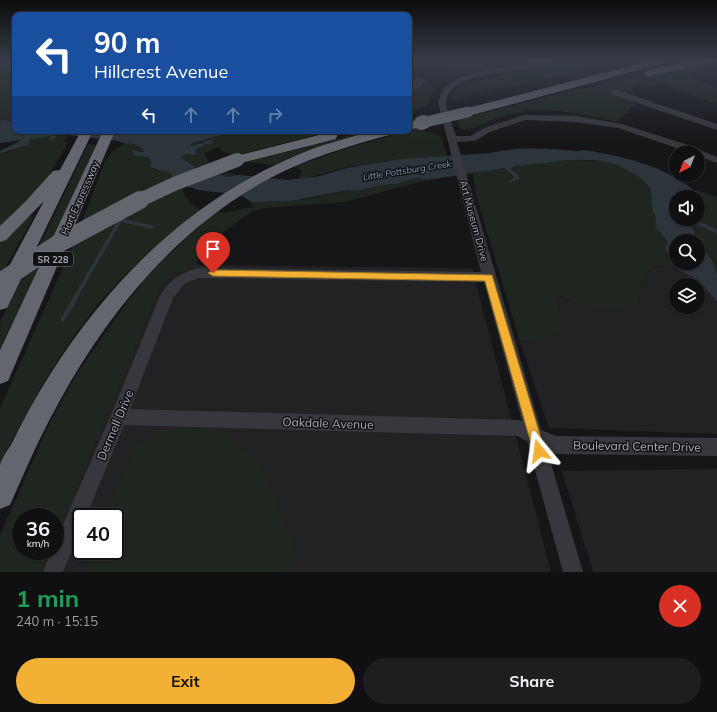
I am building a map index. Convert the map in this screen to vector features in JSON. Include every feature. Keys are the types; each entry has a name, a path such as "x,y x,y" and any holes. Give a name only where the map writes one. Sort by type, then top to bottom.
{"highway":[{"path":"415,120 548,88"},
{"path":"0,282 42,254 110,214 174,184 237,160 340,134"},
{"path":"0,495 50,395 76,353 119,294 164,247 215,207 238,192 281,168 335,146 378,134"},
{"path":"0,236 36,200 85,136"},
{"name":"SR 228","path":"0,302 85,136"},
{"name":"Hart Expressway","path":"0,374 107,137"}],"street":[{"name":"Art Museum Drive","path":"449,88 443,94 442,102 489,277 573,572"},
{"path":"614,92 717,127"},
{"path":"452,139 472,139 486,130 524,117 576,119 619,126 682,146 717,160"},
{"name":"Dermell Drive","path":"53,572 119,417 167,296 179,280 188,275 198,273 489,277"},
{"name":"Oakdale Avenue","path":"119,417 517,428 535,436"},
{"name":"Boulevard Center Drive","path":"535,436 556,444 717,447"}],"shaded area":[{"path":"0,88 12,88 12,122 0,121"},
{"path":"418,88 433,88 436,90 431,95 427,106 412,109 412,91"},
{"path":"456,88 507,88 453,100 453,91"},
{"path":"586,88 634,88 621,96 638,104 632,107 616,122 568,112 532,110 509,114 477,127 463,130 460,127 458,120"},
{"path":"672,88 716,88 717,104"},
{"path":"416,129 439,135 442,139 447,156 361,165 298,179 302,171 294,167 347,148 398,134 412,134 412,130"},
{"path":"58,134 69,136 64,142 69,142 43,184 0,228 0,154 13,150 36,137 51,135 51,138"},
{"path":"226,134 318,134 234,156 222,151 219,147 205,153 213,166 223,171 239,175 224,177 194,167 182,159 183,155 191,155 198,148 209,144 205,142 192,146 192,143"},
{"path":"356,134 362,134 335,142 274,165 246,162"},
{"path":"131,143 139,145 143,149 143,152 137,150 135,156 148,157 151,161 150,167 155,170 168,170 183,185 184,195 193,205 201,210 170,234 132,268 86,320 69,343 39,390 0,465 0,408 71,250 105,161 116,149"},
{"path":"88,144 96,145 68,208 0,348 0,322 46,232"},
{"path":"570,160 603,161 626,169 638,176 647,183 652,194 653,208 657,217 655,226 668,242 665,249 669,255 669,268 655,266 644,275 638,303 615,311 579,304 560,296 556,300 561,315 560,331 548,339 520,342 476,195 473,174 485,170 504,168 514,178 510,182 518,175 509,169 514,166"},
{"path":"418,178 428,180 345,202 265,208 251,212 204,246 196,265 173,276 161,287 64,519 64,508 12,508 12,560 47,560 42,572 0,572 0,535 50,422 78,372 128,301 152,271 208,218 217,212 222,213 253,207 251,202 291,201 313,198 348,190 356,191 382,185 395,184"},
{"path":"705,193 717,197 717,230 705,224"},
{"path":"34,216 0,277 0,243 28,217"},
{"path":"690,226 700,226 717,234 717,274 712,260 705,251 705,234 694,234"},
{"path":"196,265 472,268 551,572 41,572 46,560 64,560 64,518 161,287 173,276"},
{"path":"655,266 669,268 669,270 679,270 694,278 669,278 669,314 705,314 705,288 717,302 717,434 549,428 520,342 548,339 561,315 556,300 560,296 579,304 638,302 644,275"},
{"path":"214,427 261,464 297,554 282,572 84,572 89,560 124,560 124,508 110,508 135,448 160,430"},
{"path":"717,469 717,572 593,572 562,471"}],"water":[{"path":"412,88 419,88 417,89 412,90"},
{"path":"2,120 12,122 12,134 58,134 55,135 56,137 52,140 49,139 51,136 31,139 28,145 0,154 0,151 22,140 0,143 0,121"},
{"name":"Little Pottsburg Creek","path":"58,134 226,134 192,143 192,146 211,140 214,143 205,145 195,150 196,154 194,155 183,155 182,158 196,168 227,177 239,175 287,180 316,177 347,168 401,159 491,153 512,149 586,150 628,159 653,167 669,175 669,182 681,182 691,188 691,190 669,190 669,226 691,226 695,234 669,234 669,255 665,249 668,242 655,226 656,217 648,185 631,172 617,165 602,162 573,160 514,166 510,169 518,175 519,179 510,183 509,182 514,177 504,168 428,180 418,178 395,184 382,185 356,191 348,190 291,201 251,202 241,195 198,190 183,185 173,178 172,174 169,172 150,167 151,161 148,157 135,156 133,150 143,152 143,149 140,146 122,143 119,141"},
{"path":"705,224 717,230 717,234 700,226 705,226"},
{"path":"705,250 712,260 717,274 717,302 705,288 705,278 694,278 679,270 705,270"}],"waterway":[{"path":"75,298 122,217"},
{"path":"121,220 152,227"},
{"path":"63,319 76,297"}],"route":[{"path":"213,273 489,277 539,451"}]}
